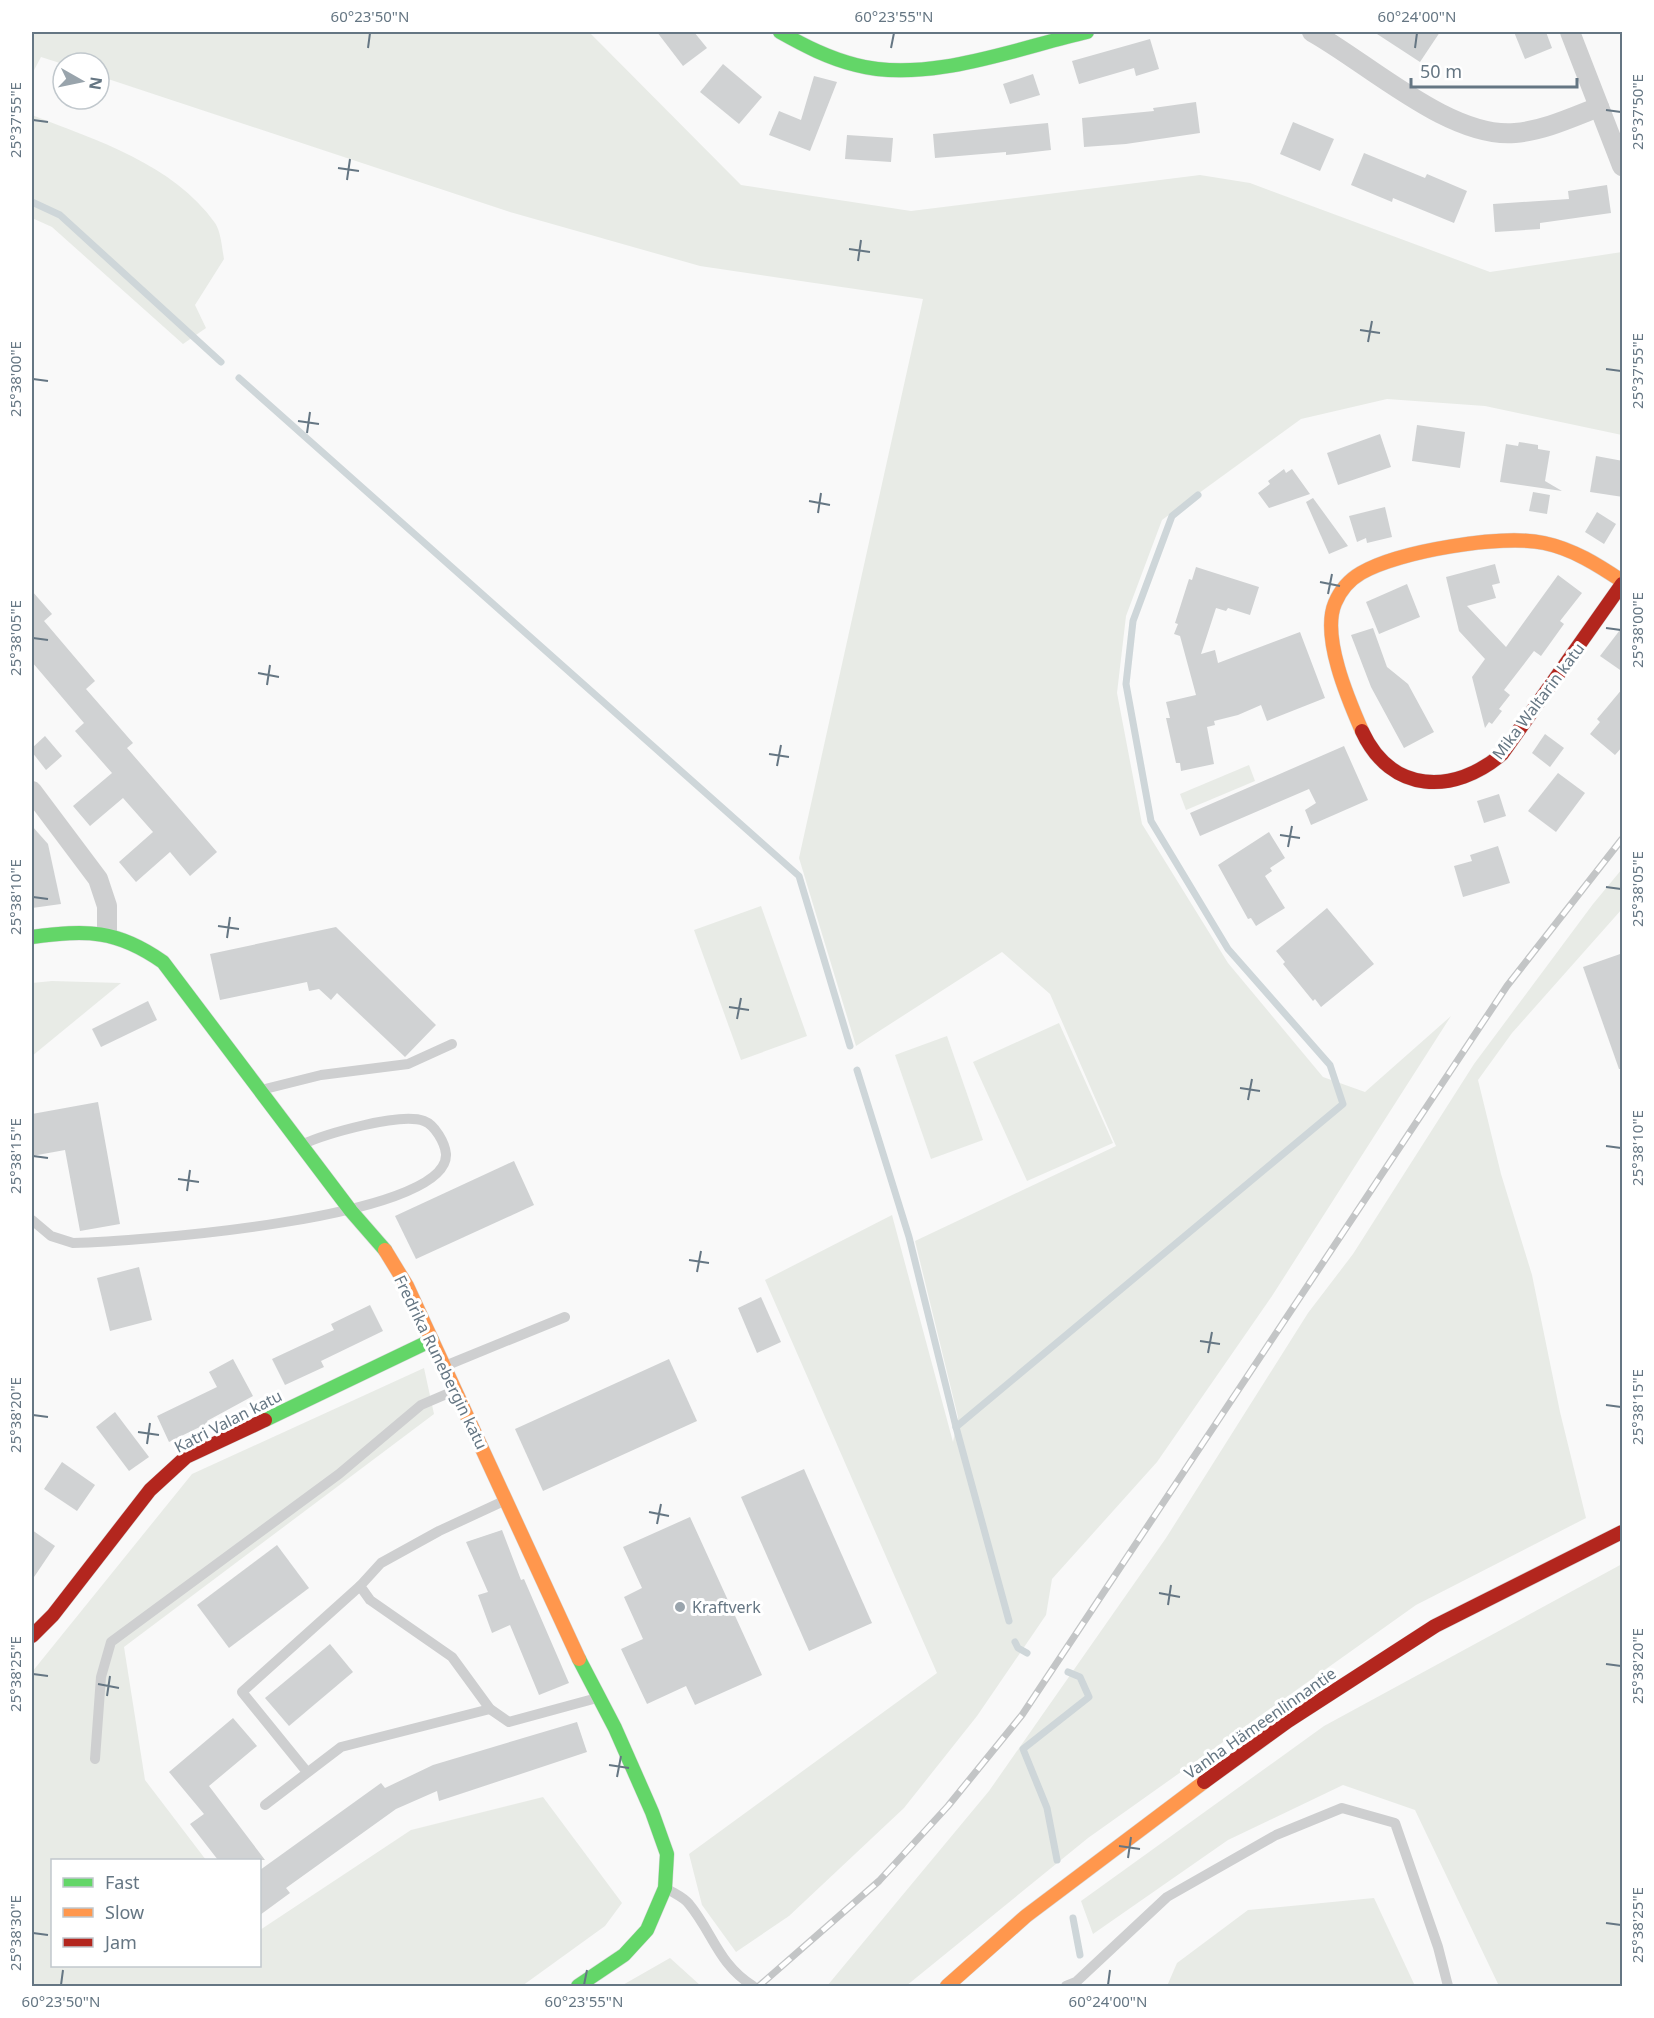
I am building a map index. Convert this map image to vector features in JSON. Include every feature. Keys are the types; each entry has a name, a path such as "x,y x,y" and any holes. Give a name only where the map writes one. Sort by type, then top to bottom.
{"street":[{"path":"780,32 803,47 832,60 862,67 898,70 935,69 976,61 1059,34 1088,32"},
{"path":"1312,32 1346,51 1440,114 1467,126 1515,134 1599,108"},
{"path":"1570,32 1623,166"},
{"name":"Mika Waltarin katu","path":"1492,539 1533,541 1574,552 1623,583 1502,754 1476,775 1452,783 1432,783 1410,778 1389,766 1372,747 1353,706 1331,642 1330,620 1334,603 1352,579 1363,572 1409,556 1492,539"},
{"path":"32,791 98,879 107,906 107,932"},
{"name":"Fredrika Runebergin katu","path":"32,937 72,932 107,932 138,943 163,962 351,1211 380,1243 402,1277 457,1390 597,1698 615,1728 652,1812 667,1854 665,1888 647,1930 624,1955 578,1986"},
{"name":"Katri Valan katu","path":"32,1636 53,1615 150,1490 186,1457 432,1340"},
{"name":"Vanha Hämeenlinnantie","path":"947,1986 1035,1909 1143,1826 1288,1721 1435,1626 1623,1532"}],"lane":[{"path":"261,1090 321,1075 408,1064 452,1044"},
{"path":"32,1220 51,1236 73,1243 284,1224 351,1211 376,1203 431,1178 444,1163 446,1153 435,1129 426,1121 410,1118 351,1128 301,1145"},
{"path":"445,1366 565,1317"},
{"path":"95,1759 100,1677 111,1642 339,1474 421,1406 457,1390"},
{"path":"308,1772 242,1692 360,1586 381,1563 506,1500"},
{"path":"360,1586 370,1600 452,1657 490,1709 509,1722 597,1698"},
{"path":"265,1805 341,1747 490,1709"},
{"path":"1066,1986 1077,1982 1167,1898 1276,1835 1342,1808 1395,1823 1438,1947 1448,1986"},
{"path":"665,1888 689,1903 720,1955 742,1979 753,1986"}],"shaded area":[{"path":"32,32 589,32 741,185 911,211 1200,175 1250,183 1490,272 1622,252 1622,435 1485,406 1387,399 1301,419 1162,520 1126,616 1117,693 1142,824 1228,963 1323,1077 1365,1092 1451,1016 1272,1296 1157,1462 1052,1579 1046,1615 977,1716 904,1808 789,1916 736,1952 702,1905 689,1854 937,1673 765,1280 892,1215 953,1442 958,1417 915,1241 1116,1146 1050,994 1002,952 856,1046 799,858 923,299 700,266 510,212 111,80 111,51 51,51 51,60 41,57 32,74"},
{"path":"32,115 132,156 156,169 198,202 217,227 224,259 195,305 206,328 183,344 52,227 32,218"},
{"path":"1249,765 1255,781 1186,810 1180,794"},
{"path":"1622,869 1622,909 1512,1033 1478,1080 1501,1174 1532,1275 1560,1412 1586,1518 1416,1605 1088,1838 906,1986 827,1986 989,1791 1166,1538 1308,1313 1353,1254 1474,1064 1593,904"},
{"path":"761,906 807,1036 741,1060 694,930"},
{"path":"52,981 121,983 32,1056 32,983"},
{"path":"1059,1023 1113,1143 1027,1181 973,1062"},
{"path":"947,1036 983,1140 931,1159 895,1055"},
{"path":"424,1368 434,1414 124,1647 145,1780 205,1859 51,1859 51,1967 261,1967 261,1929 411,1830 543,1797 622,1903 605,1926 522,1986 32,1986 32,1672 192,1474"},
{"path":"1622,1564 1622,1986 1499,1986 1415,1810 1343,1785 1228,1840 1093,1934 1081,1901 1324,1726"},
{"path":"1374,1898 1415,1986 1167,1986 1177,1963 1248,1910"},
{"path":"670,1958 701,1986 621,1986"}],"building":[{"path":"657,32 694,32 707,48 683,66"},
{"path":"1374,32 1440,32 1420,62"},
{"path":"1514,32 1546,32 1552,48 1525,59"},
{"path":"1150,39 1159,69 1136,76 1134,68 1079,84 1072,61"},
{"path":"723,64 762,97 739,124 700,92"},
{"path":"1033,74 1040,95 1010,104 1003,84"},
{"path":"814,76 837,82 810,151 769,135 779,111 801,120"},
{"path":"1196,102 1200,133 1126,144 1084,147 1082,118 1154,111 1153,108"},
{"path":"1293,122 1334,139 1320,171 1280,154"},
{"path":"1048,123 1051,150 1006,155 1006,152 935,158 933,134"},
{"path":"847,135 893,138 891,162 845,159"},
{"path":"1364,153 1425,178 1427,174 1467,191 1454,223 1393,198 1392,202 1351,185"},
{"path":"1607,185 1611,213 1540,223 1540,229 1495,232 1493,204 1569,199 1568,191"},
{"path":"1417,425 1465,432 1460,468 1412,461"},
{"path":"1380,434 1391,467 1338,485 1327,453"},
{"path":"1519,442 1538,445 1538,449 1550,451 1545,481 1562,491 1500,482 1506,444 1518,446"},
{"path":"1596,456 1623,461 1623,497 1590,492"},
{"path":"1284,469 1286,473 1292,469 1310,494 1269,508 1258,493 1270,484 1268,481"},
{"path":"1533,492 1550,495 1547,514 1529,511"},
{"path":"1313,498 1348,546 1329,554 1306,502"},
{"path":"1385,507 1392,537 1367,543 1366,538 1357,542 1349,516"},
{"path":"1597,512 1616,524 1604,544 1585,532"},
{"path":"1495,564 1500,583 1492,585 1496,598 1467,606 1506,647 1558,575 1582,593 1560,621 1564,624 1541,656 1534,651 1504,690 1510,695 1499,709 1502,711 1492,724 1489,722 1485,728 1472,677 1485,659 1459,631 1446,577"},
{"path":"1196,567 1259,587 1250,615 1228,608 1226,611 1216,608 1201,654 1215,650 1218,663 1300,632 1325,698 1267,721 1261,705 1238,715 1214,721 1215,725 1207,727 1214,764 1181,771 1180,763 1176,763 1166,718 1170,718 1166,702 1196,695 1180,636 1174,634 1178,624 1175,623 1189,579 1192,580"},
{"path":"1407,584 1420,617 1379,634 1366,602"},
{"path":"32,591 52,614 44,621 95,681 86,689 133,743 127,748 217,852 190,876 170,852 136,882 119,862 153,832 123,798 90,826 73,806 112,773 75,731 84,723 32,662"},
{"path":"1623,626 1623,672 1600,656"},
{"path":"1373,628 1387,667 1408,684 1434,732 1404,748 1371,687 1351,635"},
{"path":"1623,688 1623,746 1615,755 1590,734 1600,722 1597,719"},
{"path":"1545,734 1564,748 1550,767 1532,753"},
{"path":"45,736 62,756 46,770 32,752 32,748"},
{"path":"1344,746 1368,800 1311,825 1305,810 1316,803 1309,789 1200,836 1190,813"},
{"path":"1558,773 1585,793 1556,832 1528,811"},
{"path":"1499,794 1506,816 1484,823 1477,801"},
{"path":"32,826 48,844 61,904 32,908"},
{"path":"1269,832 1285,858 1270,868 1272,871 1265,876 1285,908 1256,926 1251,918 1248,919 1218,865"},
{"path":"1498,846 1510,883 1463,897 1454,866 1472,861 1470,855"},
{"path":"1327,908 1374,964 1321,1007 1315,999 1313,1001 1283,964 1285,962 1276,951"},
{"path":"336,927 436,1025 405,1057 337,993 331,1000 319,989 309,991 307,982 220,1000 210,954"},
{"path":"1623,953 1623,1069 1619,1069 1583,967"},
{"path":"148,1001 157,1020 101,1047 92,1029"},
{"path":"98,1102 120,1224 80,1231 65,1150 32,1156 32,1114"},
{"path":"514,1161 534,1205 416,1259 395,1216"},
{"path":"139,1267 152,1320 110,1331 97,1278"},
{"path":"761,1297 781,1342 757,1353 738,1308"},
{"path":"370,1305 383,1331 321,1361 324,1367 285,1385 272,1359 334,1330 331,1324"},
{"path":"233,1359 253,1396 207,1421 208,1423 169,1442 157,1416 217,1387 209,1372"},
{"path":"669,1359 697,1421 543,1491 515,1429"},
{"path":"115,1412 149,1457 129,1471 96,1427"},
{"path":"62,1462 95,1485 77,1511 44,1489"},
{"path":"804,1469 872,1623 809,1651 741,1497"},
{"name":"Kraftverk","path":"690,1517 762,1675 695,1705 686,1686 647,1704 621,1649 643,1639 624,1597 642,1588 623,1547"},
{"path":"32,1530 55,1546 32,1580"},
{"path":"502,1530 521,1580 524,1579 569,1683 539,1695 510,1625 492,1633 478,1595 488,1592 466,1542"},
{"path":"277,1545 309,1588 229,1648 197,1605"},
{"path":"330,1644 353,1672 289,1726 265,1698"},
{"path":"233,1718 257,1746 209,1786 265,1860 217,1859 190,1824 204,1814 169,1772"},
{"path":"577,1722 587,1752 439,1801 437,1791 396,1809 286,1888 290,1893 261,1914 261,1869 381,1783 385,1788 433,1765"}],"waterway":[{"path":"32,202 60,215 221,362"},
{"path":"239,378 799,876 850,1046"},
{"path":"956,1427 1343,1104 1330,1065 1228,949 1151,821 1126,684 1133,621 1172,516 1198,495"},
{"path":"857,1070 909,1237 956,1427 1009,1621"},
{"path":"1015,1642 1018,1648 1027,1653"},
{"path":"1057,1860 1047,1808 1023,1749 1089,1697 1080,1677 1068,1672"},
{"path":"1073,1918 1080,1955"}],"railway":[{"path":"759,1986 879,1881 948,1806 1022,1715 1507,986 1622,839"}],"traffic: fast":[{"path":"780,32 836,59 883,70 912,70 972,62 1087,32"},
{"path":"32,937 69,933 100,934 130,943 163,962 351,1211 385,1250"},
{"path":"265,1420 432,1340"},
{"path":"578,1986 624,1955 647,1930 665,1888 667,1854 652,1812 615,1728 579,1659"}],"traffic: slow":[{"path":"1362,731 1338,667 1331,632 1337,599 1349,582 1361,573 1378,565 1425,551 1478,543 1526,541 1544,543 1575,553 1622,581"},
{"path":"385,1250 407,1286 579,1659"},
{"path":"947,1986 1026,1916 1204,1782"}],"traffic: jam":[{"path":"1362,731 1374,752 1389,767 1406,777 1425,782 1444,781 1464,777 1483,767 1502,754 1622,584"},
{"path":"32,1636 53,1615 150,1490 186,1457 265,1420"},
{"path":"1204,1782 1288,1721 1435,1626 1622,1532"}],"place":[{"name":"Kraftverk","path":"680,1607"}]}
